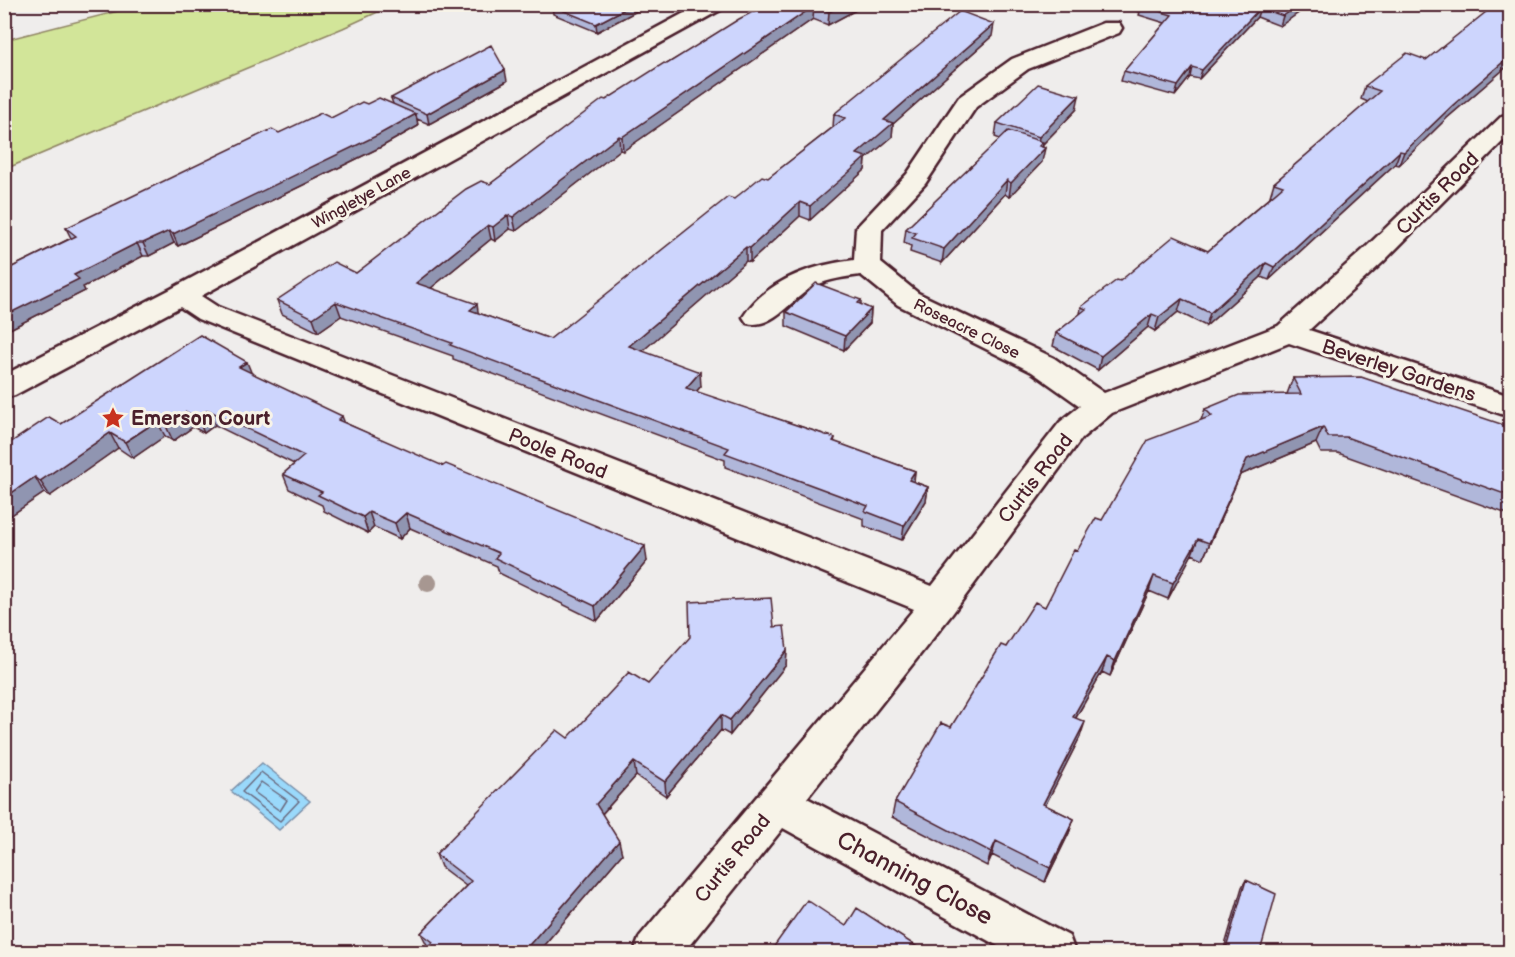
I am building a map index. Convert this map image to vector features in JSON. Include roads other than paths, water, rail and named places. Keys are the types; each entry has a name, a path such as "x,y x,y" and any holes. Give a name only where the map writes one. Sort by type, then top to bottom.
{"street":[{"name":"Wingletye Lane","path":"4,388 181,295 717,4"},
{"path":"757,317 787,288 825,271 867,266 869,228 916,180 967,102 1020,64 1111,28"},
{"name":"Curtis Road","path":"656,952 939,604 1071,430 1101,406 1288,333 1373,256 1510,121"},
{"name":"Roseacre Close","path":"867,266 908,299 1042,365 1101,406"},
{"name":"Poole Road","path":"181,295 208,313 939,604"},
{"name":"Beverley Gardens","path":"1288,333 1510,407"},
{"name":"Channing Close","path":"777,803 1053,952"}],"water":[{"path":"262,763 310,801 279,830 231,791"}],"place":[{"name":"Emerson Court","path":"113,418"}]}
